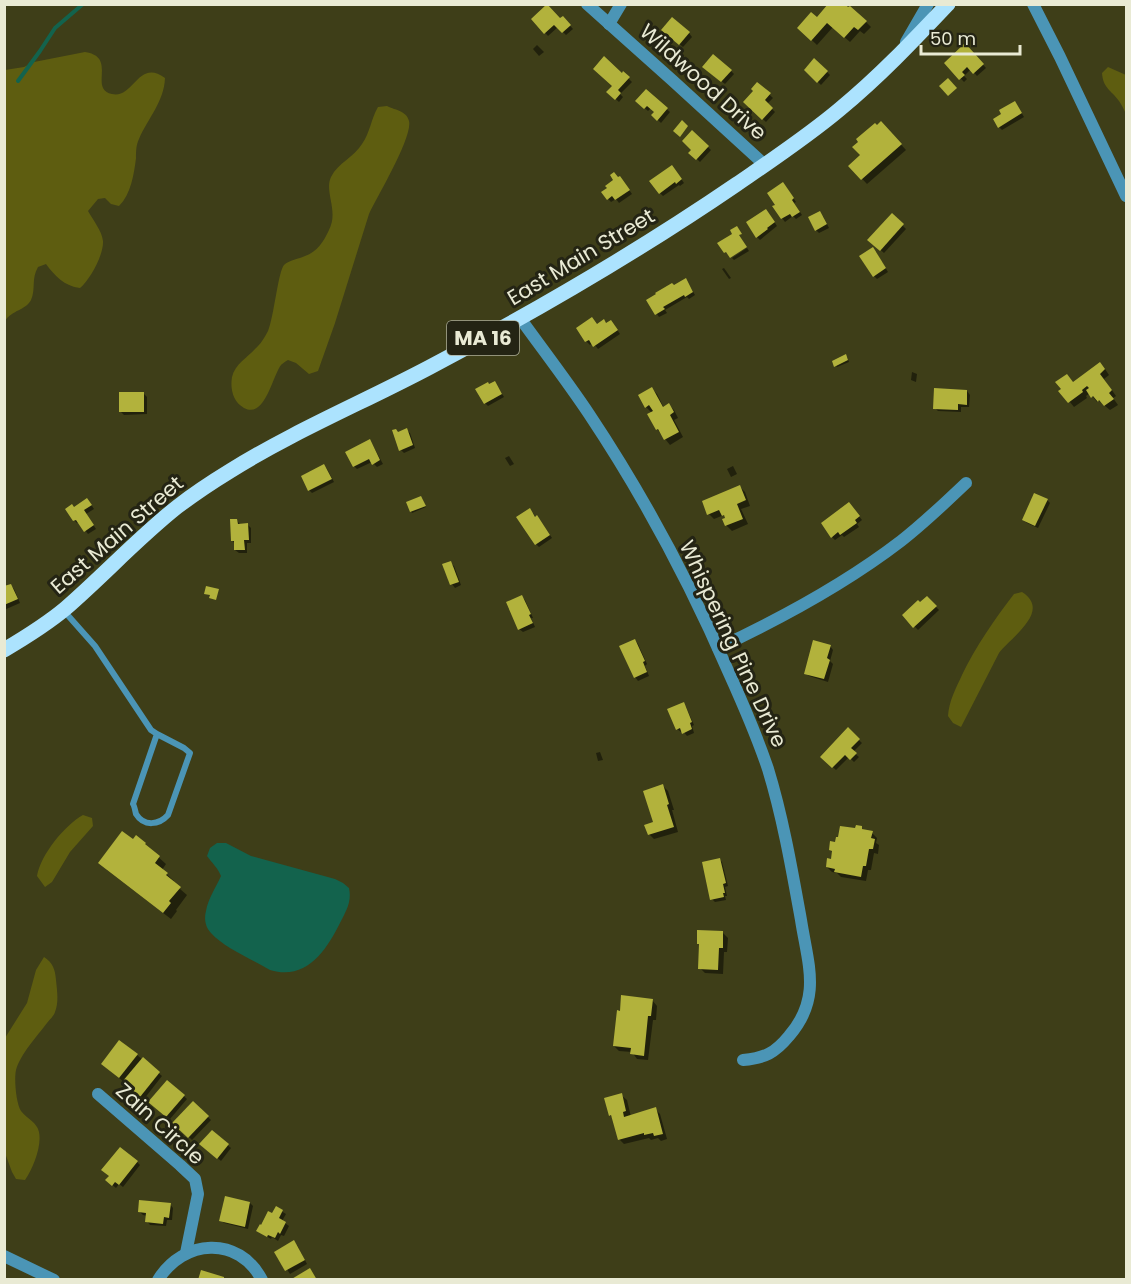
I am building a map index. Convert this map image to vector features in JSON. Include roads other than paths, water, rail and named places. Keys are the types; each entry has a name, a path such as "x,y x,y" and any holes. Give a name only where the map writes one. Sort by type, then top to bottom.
{"main road":[{"name":"East Main Street","path":"4,650 63,610 152,528 208,485 260,453 381,393 520,318 646,244 765,165 839,111 894,61 948,4"}],"street":[{"name":"Wildwood Drive","path":"587,4 765,165"},
{"path":"609,24 621,4"},
{"path":"894,61 928,4"},
{"path":"1033,4 1126,196"},
{"name":"Whispering Pine Drive","path":"520,318 588,413 629,478 683,575 718,648 758,742 773,787 798,904 810,975 809,1004 804,1017 773,1052 759,1059 743,1060"},
{"path":"718,648 771,623 860,570 901,540 966,483"},
{"name":"Zain Circle","path":"98,1094 195,1179 198,1194 186,1253"},
{"path":"158,1280 171,1263 186,1253 205,1247 218,1248 241,1256 251,1264 262,1280"},
{"path":"4,1256 54,1280"}],"lane":[{"path":"63,610 95,646 151,730 190,753 168,815 163,821 153,824 144,822 136,814 133,804 157,734"}],"waterway":[{"path":"18,81 55,28 83,4"}]}
